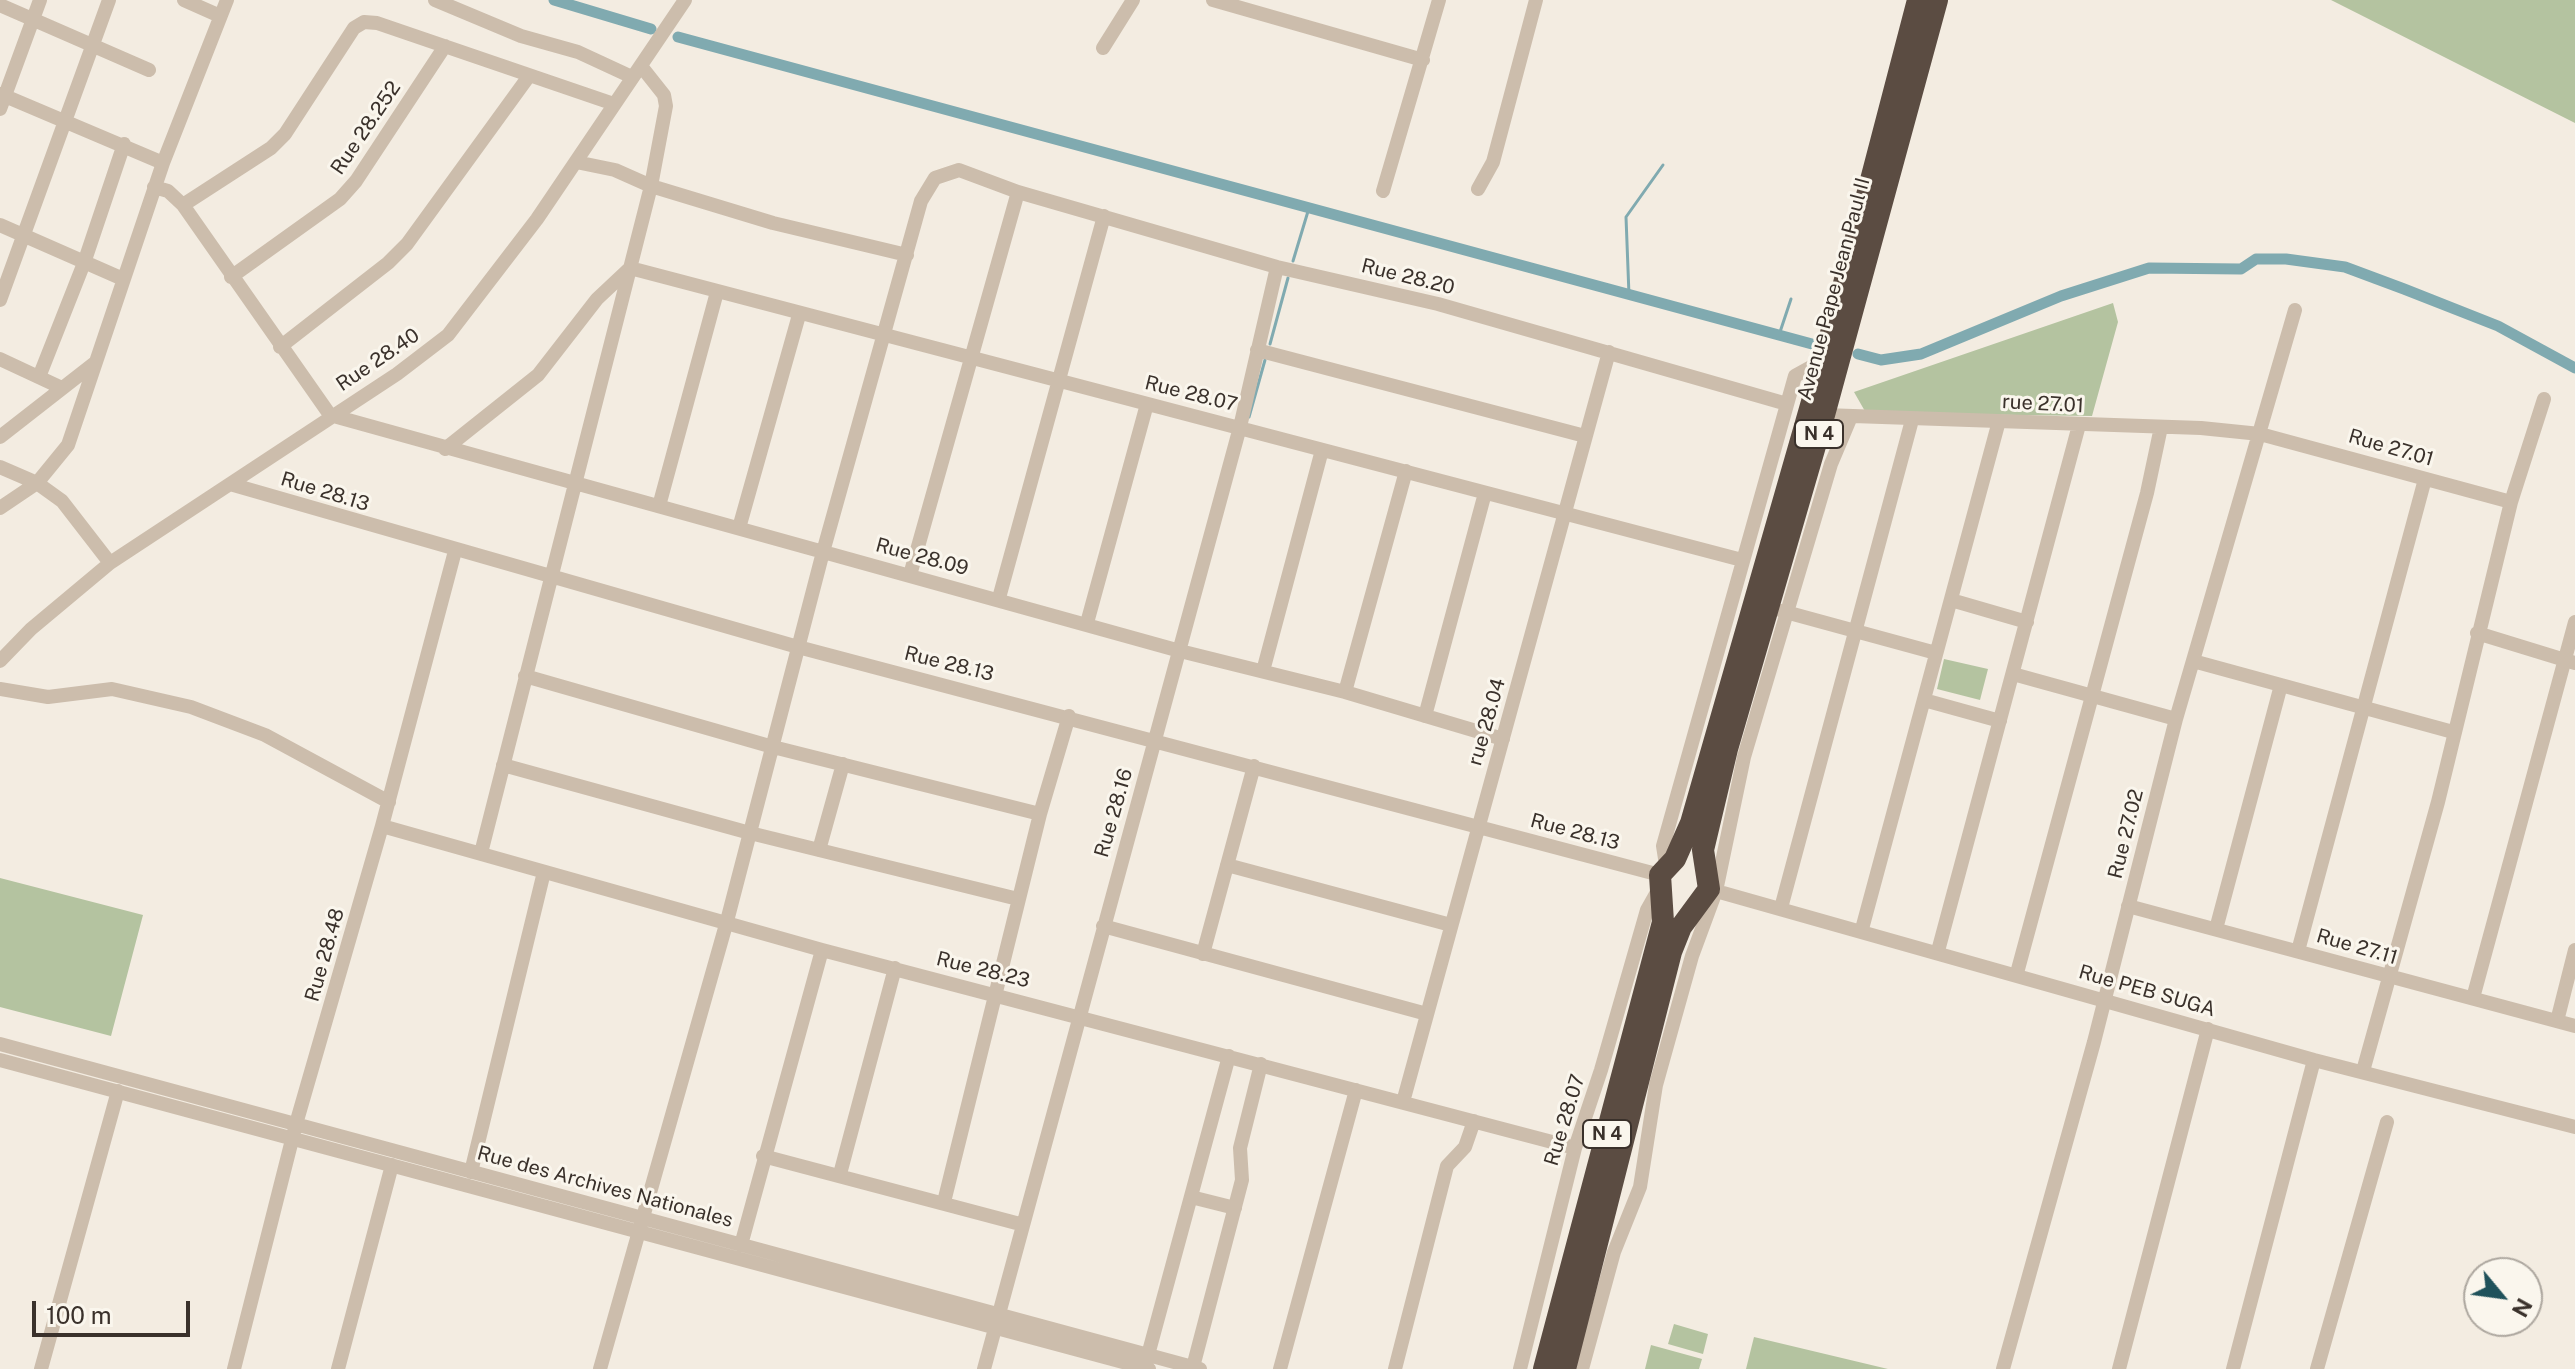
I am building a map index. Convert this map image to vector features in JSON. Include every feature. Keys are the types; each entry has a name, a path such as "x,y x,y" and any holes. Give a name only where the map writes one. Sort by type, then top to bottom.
{"highway":[{"name":"Avenue Pape Jean Paul II","path":"1544,1369 1663,922 1665,877 1691,823 1824,360 1918,0"},
{"name":"Avenue Pape Jean Paul II","path":"1565,1369 1671,952 1706,888 1707,831 1778,610 1824,415 1937,0"},
{"path":"1691,858 1706,888 1678,906 1665,877 1691,858"}],"street":[{"path":"40,0 2,99 64,120 163,163"},
{"path":"0,300 109,0"},
{"path":"184,0 220,16"},
{"path":"0,508 37,483 68,445 154,187 227,0"},
{"path":"435,0 521,36 636,71 664,95 666,106 651,186 481,853"},
{"name":"Rue 28.40","path":"0,661 31,629 110,563 330,415 397,374 448,335 576,162 685,0"},
{"path":"1103,48 1133,0"},
{"path":"1213,0 1423,60"},
{"path":"1383,191 1439,0"},
{"path":"1478,189 1493,162 1536,0"},
{"path":"0,5 149,70"},
{"path":"183,205 271,148 285,134 354,28 364,22 377,23 614,104"},
{"name":"Rue 28.252","path":"231,277 340,199 356,181 445,46"},
{"path":"280,347 388,263 407,244 529,76"},
{"path":"39,377 84,263 124,144"},
{"path":"576,162 615,170 651,186 773,223 907,255 823,552 727,921 600,1369"},
{"name":"Rue 28.20","path":"907,255 921,201 935,178 959,170 1018,192 1277,267 1438,304 1787,404"},
{"path":"154,187 168,191 183,205 330,415"},
{"path":"910,575 1018,192"},
{"path":"999,598 1104,216"},
{"path":"0,225 123,279"},
{"name":"Rue 28.16","path":"984,1369 1020,1224 1240,427 1277,267"},
{"path":"445,449 538,375 613,281 630,268"},
{"name":"Rue 28.07","path":"630,268 799,315 885,334 1742,560"},
{"path":"659,506 717,292"},
{"name":"Rue 27.02","path":"2003,1369 2105,1001 2176,719 2295,310"},
{"path":"739,528 799,315"},
{"path":"1257,350 1585,436"},
{"name":"rue 28.04","path":"1403,1102 1567,515 1609,352"},
{"path":"0,359 62,388"},
{"name":"Rue 28.07","path":"1520,1369 1575,1148 1647,910 1665,877 1663,846 1795,376 1824,360"},
{"path":"0,437 96,362"},
{"path":"2363,1071 2438,802 2511,502 2544,399"},
{"path":"1087,623 1147,404"},
{"name":"Rue 28.09","path":"330,415 445,449 999,598 1180,651 1345,692 1503,739"},
{"name":"rue 27.01","path":"1824,415 1850,419 1999,421 2260,434"},
{"path":"1850,419 1778,610 1936,653"},
{"path":"1781,908 1912,420"},
{"path":"1862,929 1999,421"},
{"path":"1938,951 2079,425"},
{"path":"2017,973 2147,493 2161,427"},
{"name":"Rue 27.01","path":"2260,434 2511,502"},
{"path":"1263,671 1322,450"},
{"path":"0,467 37,483 71,511 110,563"},
{"path":"1345,692 1406,471"},
{"path":"2298,951 2425,479"},
{"name":"Rue 28.13","path":"230,484 798,647 1069,716 1665,877"},
{"path":"1425,716 1485,493"},
{"name":"Rue 28.48","path":"234,1369 294,1131 389,802 455,551"},
{"path":"1951,600 2027,622"},
{"path":"2473,998 2570,661 2575,622"},
{"path":"2477,633 2570,661"},
{"path":"2193,661 2453,732"},
{"path":"2013,674 2176,719"},
{"path":"525,676 773,747 1040,814"},
{"path":"2216,929 2281,685"},
{"path":"0,689 48,697 121,690 191,707 265,735 389,802"},
{"path":"1924,700 2000,721"},
{"path":"944,1202 1018,899 1069,716"},
{"path":"819,850 843,764"},
{"path":"503,765 750,833 1018,899"},
{"path":"1203,954 1254,766"},
{"name":"Rue 28.23","path":"382,826 822,950 1078,1014 1575,1148"},
{"path":"1227,865 1451,925"},
{"path":"471,1172 544,872"},
{"path":"1582,1369 1614,1252 1640,1187 1656,1085 1692,956 1706,888"},
{"name":"Rue PEB SUGA","path":"1706,888 1862,929 2314,1060 2575,1127"},
{"name":"Rue 27.11","path":"2128,906 2575,1026"},
{"path":"1103,926 1427,1014"},
{"path":"741,1245 822,950"},
{"path":"2557,1021 2575,950"},
{"path":"840,1174 895,968"},
{"path":"2119,1369 2208,1029"},
{"name":"Rue des Archives Nationales","path":"0,1044 294,1131 392,1165 640,1225 1149,1362 1197,1368"},
{"path":"1149,1362 1229,1056"},
{"name":"Rue des Archives Nationales","path":"0,1060 118,1091 471,1172 640,1225 741,1245 995,1320"},
{"path":"2233,1369 2314,1060"},
{"path":"1197,1368 1242,1175 1240,1148 1261,1064"},
{"path":"1280,1369 1356,1090"},
{"path":"41,1369 118,1091"},
{"path":"1395,1369 1447,1166 1465,1147 1474,1121"},
{"path":"2317,1369 2387,1122"},
{"path":"763,1156 1020,1224"},
{"path":"338,1369 392,1165"},
{"path":"1191,1197 1235,1208"}],"green space":[{"path":"2331,0 2575,0 2575,123"},
{"path":"2113,303 2118,322 2092,416 1866,413 1854,392"},
{"path":"1944,659 1988,669 1980,700 1937,689"},
{"path":"0,878 143,915 111,1036 0,1007"},
{"path":"1674,1324 1708,1334 1703,1354 1668,1344"},
{"path":"1754,1337 1888,1369 1746,1369"},
{"path":"1651,1345 1702,1359 1699,1369 1645,1369"}],"waterway":[{"path":"554,0 651,29"},
{"path":"678,37 1812,344"},
{"path":"1629,295 1626,217 1663,165"},
{"path":"1293,261 1309,208"},
{"path":"1858,354 1881,360 1921,354 2061,296 2149,268 2241,269 2256,259 2286,259 2345,267 2404,289 2498,326 2575,368"},
{"path":"1270,344 1288,278"},
{"path":"1779,335 1791,299"},
{"path":"1249,417 1265,360"}]}
